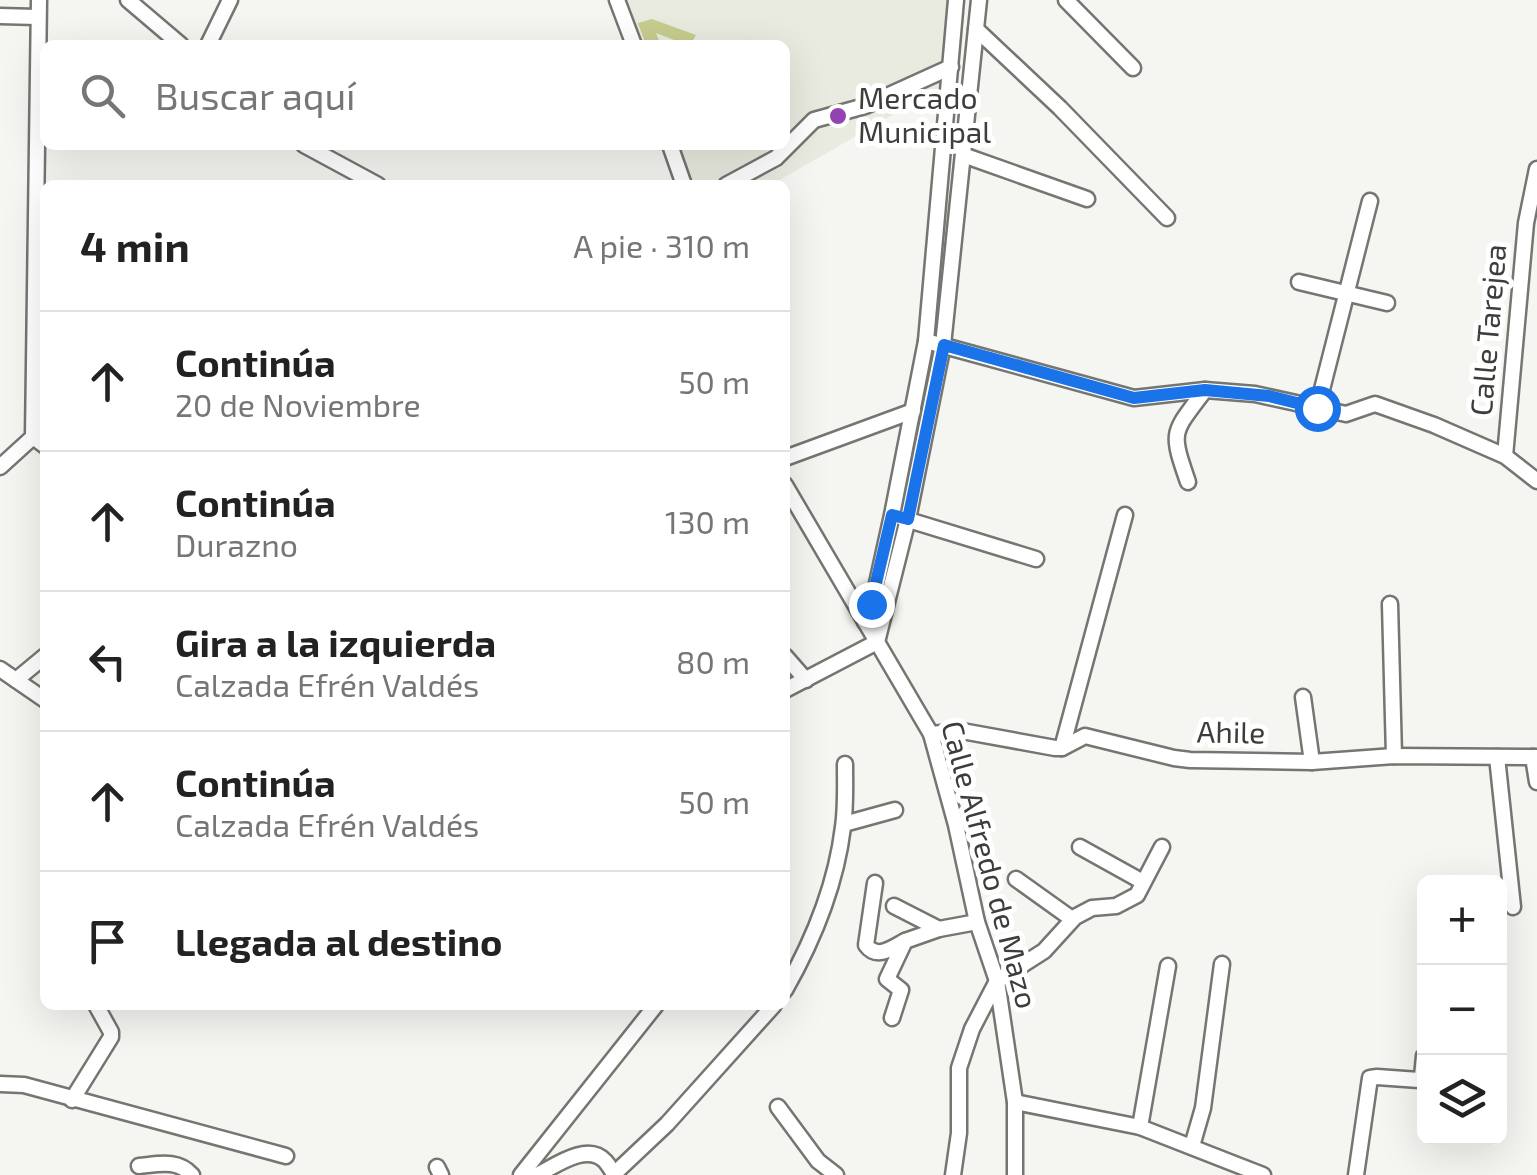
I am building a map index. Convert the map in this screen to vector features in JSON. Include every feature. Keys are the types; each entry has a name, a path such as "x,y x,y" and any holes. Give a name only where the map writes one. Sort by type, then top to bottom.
{"street":[{"path":"0,467 39,442 39,0"},
{"path":"128,0 175,40"},
{"path":"210,40 230,0"},
{"path":"617,0 632,40"},
{"path":"865,622 892,515 926,341 956,0"},
{"path":"790,688 877,642 908,519 944,345 979,0"},
{"path":"1066,0 1134,68"},
{"path":"0,16 38,17"},
{"path":"976,29 1168,218"},
{"path":"790,143 814,120 865,106 951,68"},
{"path":"313,150 369,180"},
{"path":"672,150 682,180"},
{"path":"736,180 771,162 783,150"},
{"path":"962,155 1087,198"},
{"name":"Calle Tarejea","path":"1537,169 1526,222 1505,456 1537,481"},
{"path":"939,197 958,198"},
{"path":"1317,408 1370,201"},
{"path":"1299,282 1387,303"},
{"path":"926,341 1134,398 1205,390 1269,396 1348,414 1377,404 1505,456"},
{"path":"1188,482 1176,434 1205,390"},
{"path":"790,456 913,410"},
{"name":"Calle Alfredo de Mazo","path":"790,494 932,734 978,922 997,980 1016,1102 1015,1175"},
{"path":"892,515 1036,558"},
{"path":"1062,748 1125,515"},
{"path":"1390,604 1394,756"},
{"path":"16,680 40,660"},
{"path":"790,662 806,680"},
{"path":"0,669 40,697"},
{"path":"1303,697 1312,762"},
{"name":"Ahile","path":"932,734 962,730 1062,748 1086,736 1182,760 1312,762 1394,756 1535,757"},
{"path":"1497,757 1512,907"},
{"path":"1535,757 1537,782"},
{"path":"790,980 831,889 844,824 845,764"},
{"path":"844,824 895,810"},
{"path":"1080,848 1144,882"},
{"path":"953,1175 959,1133 959,1068 972,1029 997,980 1049,946 1072,919 1090,908 1119,904 1137,895 1162,848"},
{"path":"1016,879 1072,919"},
{"path":"875,883 866,945 871,952 878,953 939,929 978,922"},
{"path":"894,906 939,929"},
{"path":"892,1018 901,990 887,979 905,941"},
{"path":"1192,1146 1202,1108 1222,964"},
{"path":"1140,1126 1168,966"},
{"path":"72,1100 111,1038 99,1010"},
{"path":"522,1175 652,1010"},
{"path":"538,1175 570,1158 590,1154 604,1160 614,1174 667,1124 770,1010"},
{"path":"1356,1175 1370,1078 1417,1080"},
{"path":"0,1084 24,1085 286,1156"},
{"path":"1016,1102 1140,1126 1262,1175"},
{"path":"778,1107 818,1161 836,1175"},
{"path":"139,1166 175,1163 192,1175"}],"shaded area":[{"name":"Mercado Municipal","path":"627,0 948,0 943,86 780,180 688,180 677,150 790,150 790,40 639,40"}],"building":[{"path":"652,19 696,35 693,40 674,40 656,33 659,40 644,40 638,23"}],"place":[{"name":"Mercado Municipal","path":"838,116"}],"route":[{"path":"871,604 892,515 908,519 944,345 1134,398 1205,390 1269,396 1317,408"}]}
